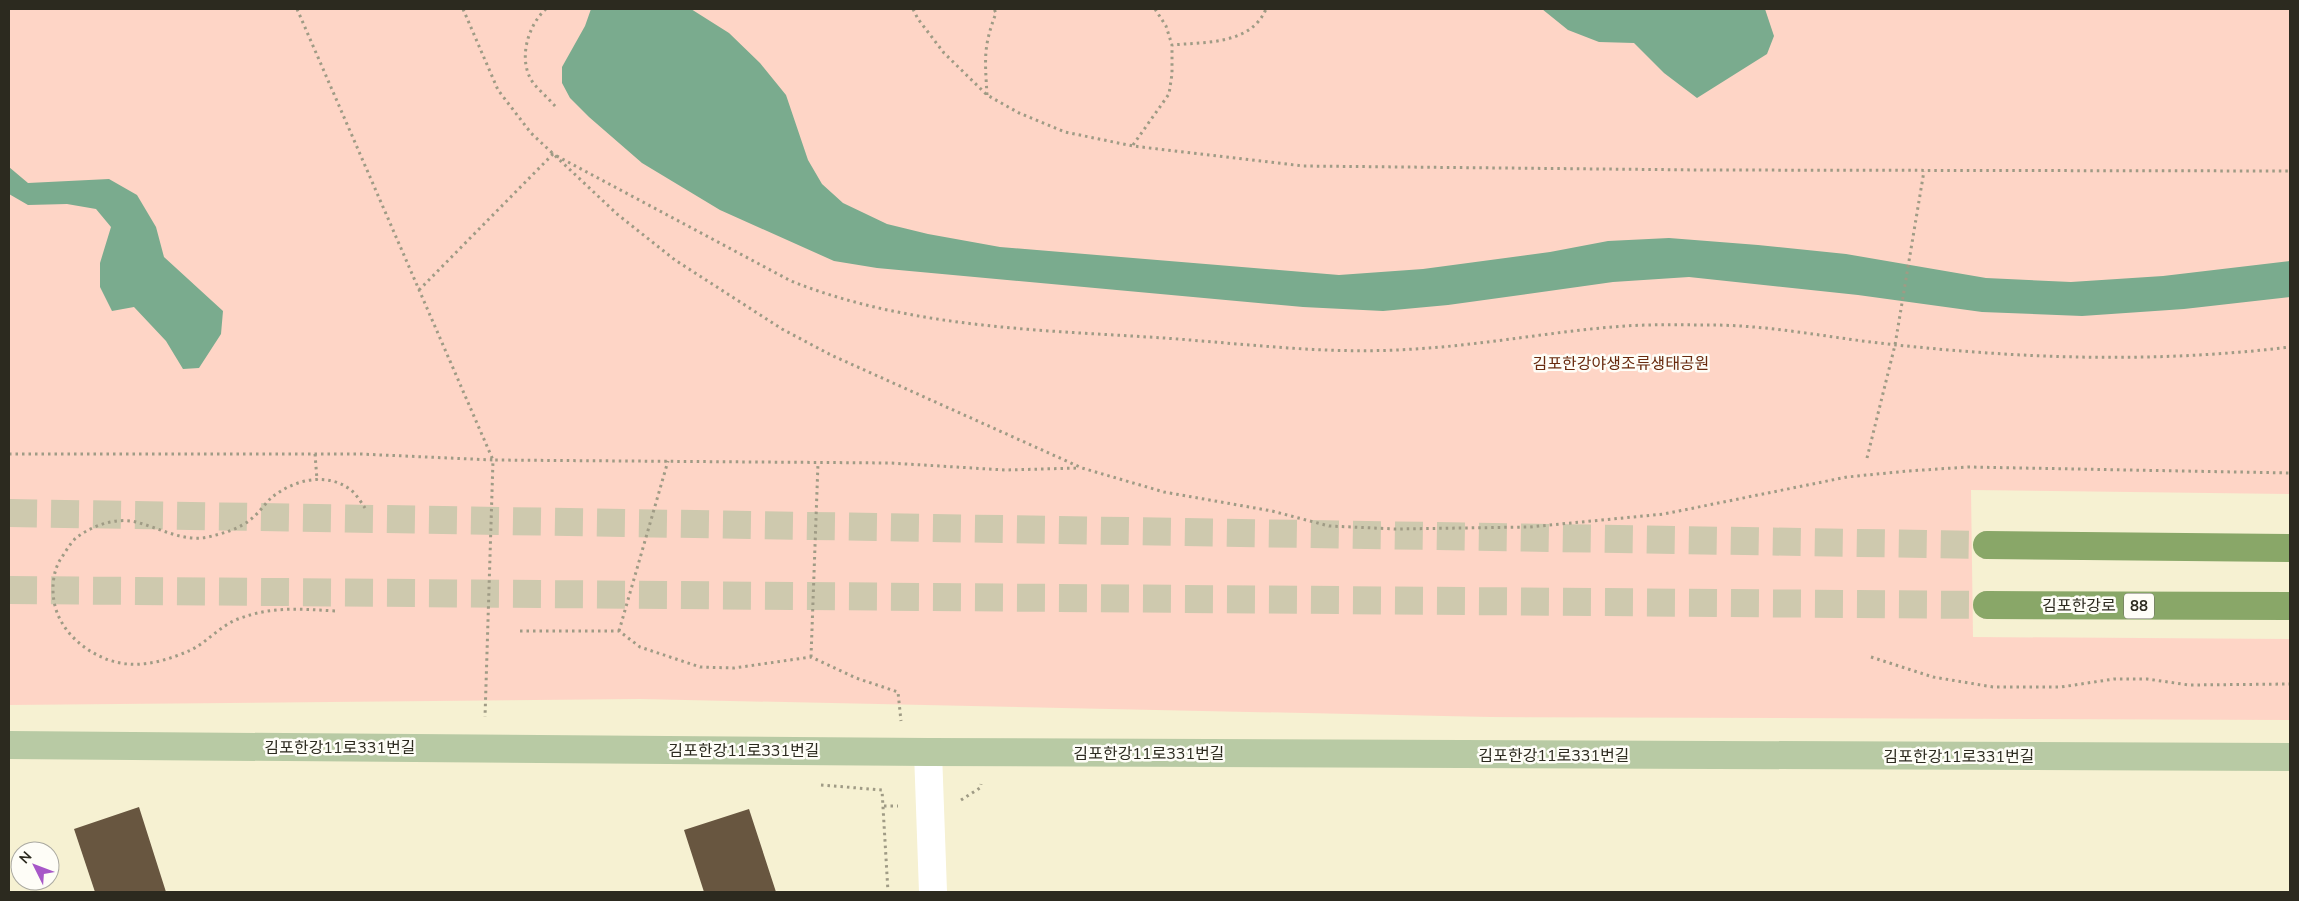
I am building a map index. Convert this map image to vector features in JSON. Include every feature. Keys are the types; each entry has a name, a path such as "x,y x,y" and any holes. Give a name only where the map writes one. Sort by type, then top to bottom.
{"highway":[{"path":"1987,545 2290,548"},
{"name":"김포한강로","path":"1987,605 2290,606"}],"main road":[{"name":"김포한강11로331번길","path":"9,745 928,752 2290,757"}],"street":[{"path":"928,752 933,892"}],"path":[{"path":"296,9 493,460 485,717 495,717"},
{"path":"462,9 498,90 531,132 617,214 675,260 782,329 831,355 1082,468 1164,492 1272,511 1329,526 1396,528 1529,527 1664,514 1847,477 1960,467 2290,473"},
{"path":"546,9 540,14 527,39 525,61 533,82 556,106"},
{"path":"913,9 918,19 944,53 987,95 1018,113 1066,132 1133,146 1303,166 2290,172"},
{"path":"987,95 984,55 995,11 999,9"},
{"path":"1133,146 1169,94 1172,74 1172,45 1166,26 1155,9"},
{"path":"1172,45 1228,40 1250,30 1266,9"},
{"path":"418,290 553,154"},
{"path":"553,154 791,281 830,297 926,318 1012,328 1289,349 1357,352 1416,349 1626,326 1719,325 1797,330 1894,345 2019,355 2119,359 2208,355 2290,347"},
{"path":"1867,458 1896,335 1924,171"},
{"path":"9,454 315,454 493,460 818,462 901,464 1005,470 1082,468"},
{"path":"315,454 317,480"},
{"path":"619,631 668,461"},
{"path":"811,657 818,462"},
{"path":"335,611 283,608 258,613 236,620 192,649 160,661 128,664 100,656 74,639 61,622 54,603 53,584 59,562 75,539 97,526 114,521 134,521 165,532 193,538 209,537 229,531 250,520 271,499 288,486 310,480 332,480 351,490 365,508"},
{"path":"520,630 619,631 640,647 700,667 734,668 811,657 856,678 898,692 901,722 892,722"},
{"path":"1871,657 1933,677 1993,687 2061,687 2114,679 2147,679 2189,685 2290,684"},
{"path":"816,784 882,790 888,892"}],"green space":[{"name":"김포한강야생조류생태공원","path":"9,9 2290,9 2290,494 1971,490 1973,637 2290,639 2290,720 1490,717 640,699 9,705"}],"shaded area":[{"path":"591,9 691,9 729,33 760,63 786,95 808,160 822,184 843,203 887,224 928,234 1000,247 1339,275 1423,269 1550,252 1608,241 1669,238 1846,254 1986,278 2071,282 2163,276 2290,261 2290,297 2184,309 2082,316 1982,312 1858,295 1689,277 1613,282 1448,305 1383,311 1303,307 877,268 834,261 720,210 642,163 570,98 562,83 562,67 585,26"},
{"path":"1542,9 1765,9 1774,36 1767,54 1697,98 1664,73 1634,43 1599,42 1568,30"},
{"path":"9,167 28,183 109,179 137,195 156,227 164,257 223,311 221,334 199,368 183,369 166,341 134,307 112,311 100,287 100,263 111,227 96,209 67,204 28,205 9,194"}],"building":[{"path":"139,807 166,892 95,892 74,829"},
{"path":"749,809 776,892 704,892 684,830"}],"tunnel":[{"path":"9,513 1987,545"},
{"path":"9,590 1987,605"}]}
